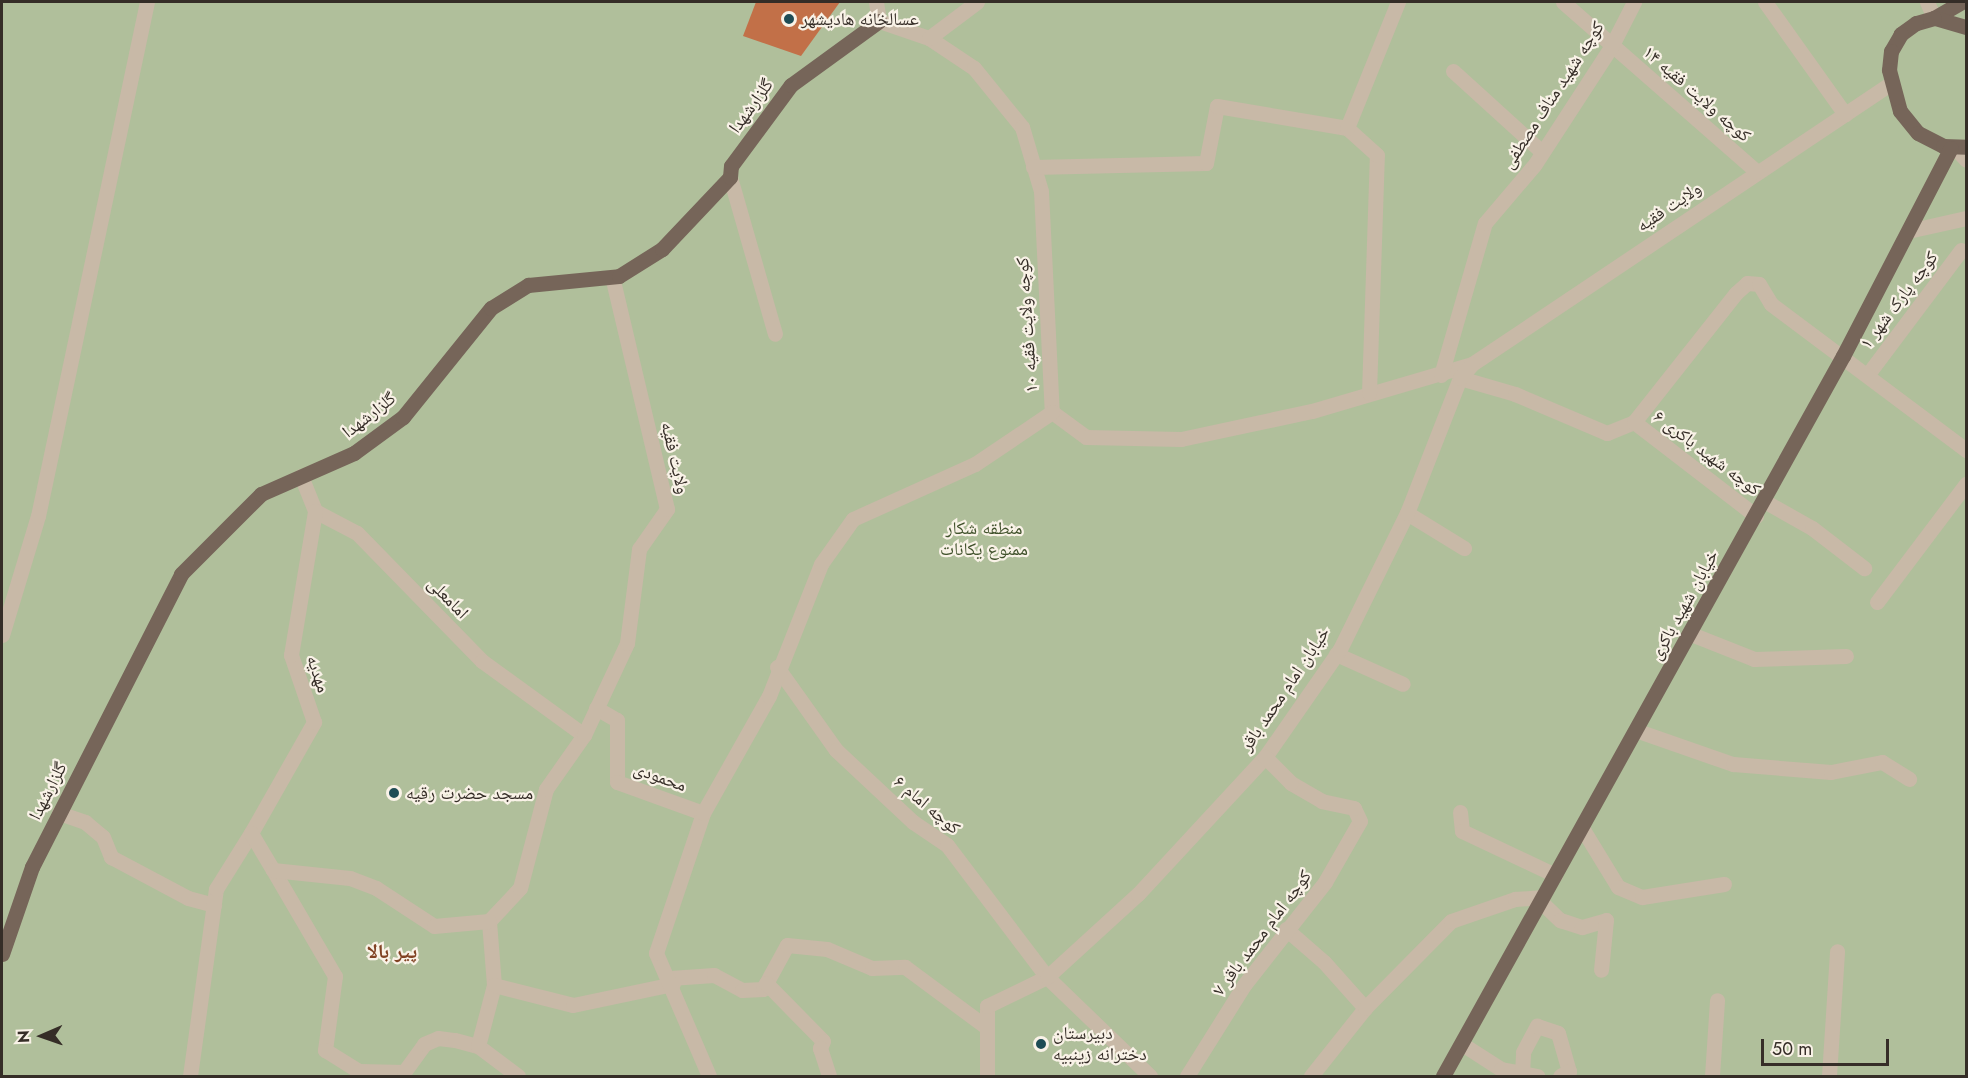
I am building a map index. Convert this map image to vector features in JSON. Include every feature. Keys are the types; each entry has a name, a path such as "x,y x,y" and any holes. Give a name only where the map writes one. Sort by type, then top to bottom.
{"main road":[{"path":"1958,148 1918,133 1900,111 1890,84 1891,51 1901,34 1916,23 1934,18 1962,2"},
{"path":"1934,18 1966,27"},
{"name":"گلزارشهدا","path":"2,954 32,867 181,574 261,494 354,453 403,417 491,308 528,285 612,277 662,249 730,177 731,166 791,85 879,21"},
{"name":"خیابان شهید باکری","path":"1443,1077 1541,899 1638,731 1844,356 1908,231 1958,148"}],"street":[{"path":"2,635 40,504 147,2"},
{"path":"876,2 879,21"},
{"path":"929,38 976,2"},
{"path":"1347,128 1398,2"},
{"name":"کوچه ولایت فقیه ۱۴","path":"1563,2 1611,47 1756,171"},
{"name":"کوچه شهید مناف مصطفی","path":"1441,375 1485,223 1542,152 1611,47 1634,2"},
{"path":"1765,2 1845,114"},
{"path":"1927,2 1934,18"},
{"name":"کوچه ولایت فقیه ۱۰","path":"879,21 929,38 974,68 1022,127 1041,191 1052,412 1086,437 1181,439 1441,375 1472,364"},
{"path":"1453,71 1542,152"},
{"name":"ولایت فقیه","path":"1472,364 1756,171 1890,84"},
{"path":"1033,167 1206,163 1217,106 1347,128 1377,155 1369,393"},
{"path":"1958,148 1966,160"},
{"path":"730,177 775,334"},
{"path":"1908,231 1946,219 1966,218"},
{"name":"کوچه پارک شهر ۱","path":"1868,374 1961,250"},
{"name":"ولایت فقیه","path":"489,921 520,888 546,789 584,735 627,643 639,549 667,508 612,277"},
{"path":"1461,378 1515,394 1588,429 1607,433 1634,422 1736,293 1747,283 1759,284 1771,304 1844,356 1966,450"},
{"name":"خیابان امام محمد باقر","path":"986,1027 987,1006 1047,977 1138,894 1265,757 1336,654 1407,513 1461,378 1472,364"},
{"path":"709,1077 671,981 656,953 703,813 769,696 777,667 821,564 853,519 975,464 1052,412"},
{"name":"کوچه شهید باکری ۶","path":"1634,422 1756,516"},
{"path":"301,476 315,512"},
{"path":"1877,602 1966,484"},
{"path":"1764,501 1812,528 1864,568"},
{"name":"امامعلی","path":"315,512 357,534 482,661 584,735"},
{"name":"مهدیه","path":"190,1077 216,889 251,833 314,722 291,655 315,512"},
{"path":"1407,513 1464,548"},
{"path":"1691,634 1754,659 1846,656"},
{"path":"1336,654 1403,684"},
{"name":"کوچه امام ۶","path":"777,667 836,750 913,822 947,845 1047,977 1150,1077"},
{"name":"محمودی","path":"596,708 617,720 617,782 703,813"},
{"path":"1638,731 1733,764 1831,772 1882,762 1910,779"},
{"name":"کوچه امام محمد باقر ۷","path":"1187,1077 1244,985 1325,882 1360,821 1359,811 1314,797 1291,783 1265,757"},
{"path":"1460,812 1462,831 1555,875"},
{"path":"59,813 85,822 103,837 111,857 188,898 214,905"},
{"path":"1582,828 1618,887 1642,897 1724,884"},
{"path":"251,833 335,976 325,1050 358,1074 404,1072 424,1044 438,1038 478,1046 518,1077"},
{"path":"273,870 350,878 376,888 435,926 489,921 494,985 478,1046"},
{"path":"1311,1077 1365,1008 1451,921 1515,899 1541,899 1560,920 1582,927 1606,920 1601,970"},
{"path":"1286,929 1324,962 1365,1008"},
{"path":"494,985 573,1005 671,981 714,975 742,990 763,989 787,945 827,949 872,968 905,967 986,1027 987,1077"},
{"path":"1829,1077 1836,951"},
{"path":"766,983 823,1041 820,1048 829,1077"},
{"path":"1712,1077 1717,1000"},
{"path":"1462,1044 1501,1068 1529,1075 1523,1052 1537,1026 1558,1033 1569,1071 1560,1077"}],"green space":[{"name":"منطقه شکار ممنوع یکانات","path":"2,2 1966,2 1966,1076 2,1076"}],"building":[{"name":"عسالخانه هادیشهر","path":"756,2 840,2 801,56 743,36"}],"place":[{"name":"عسالخانه هادیشهر","path":"789,19"},
{"name":"مسجد حضرت رقیه","path":"394,793"},
{"name":"دبیرستان دخترانه زینبیه","path":"1041,1044"}],"district":[{"name":"پیر بالا","path":"392,951"}]}
